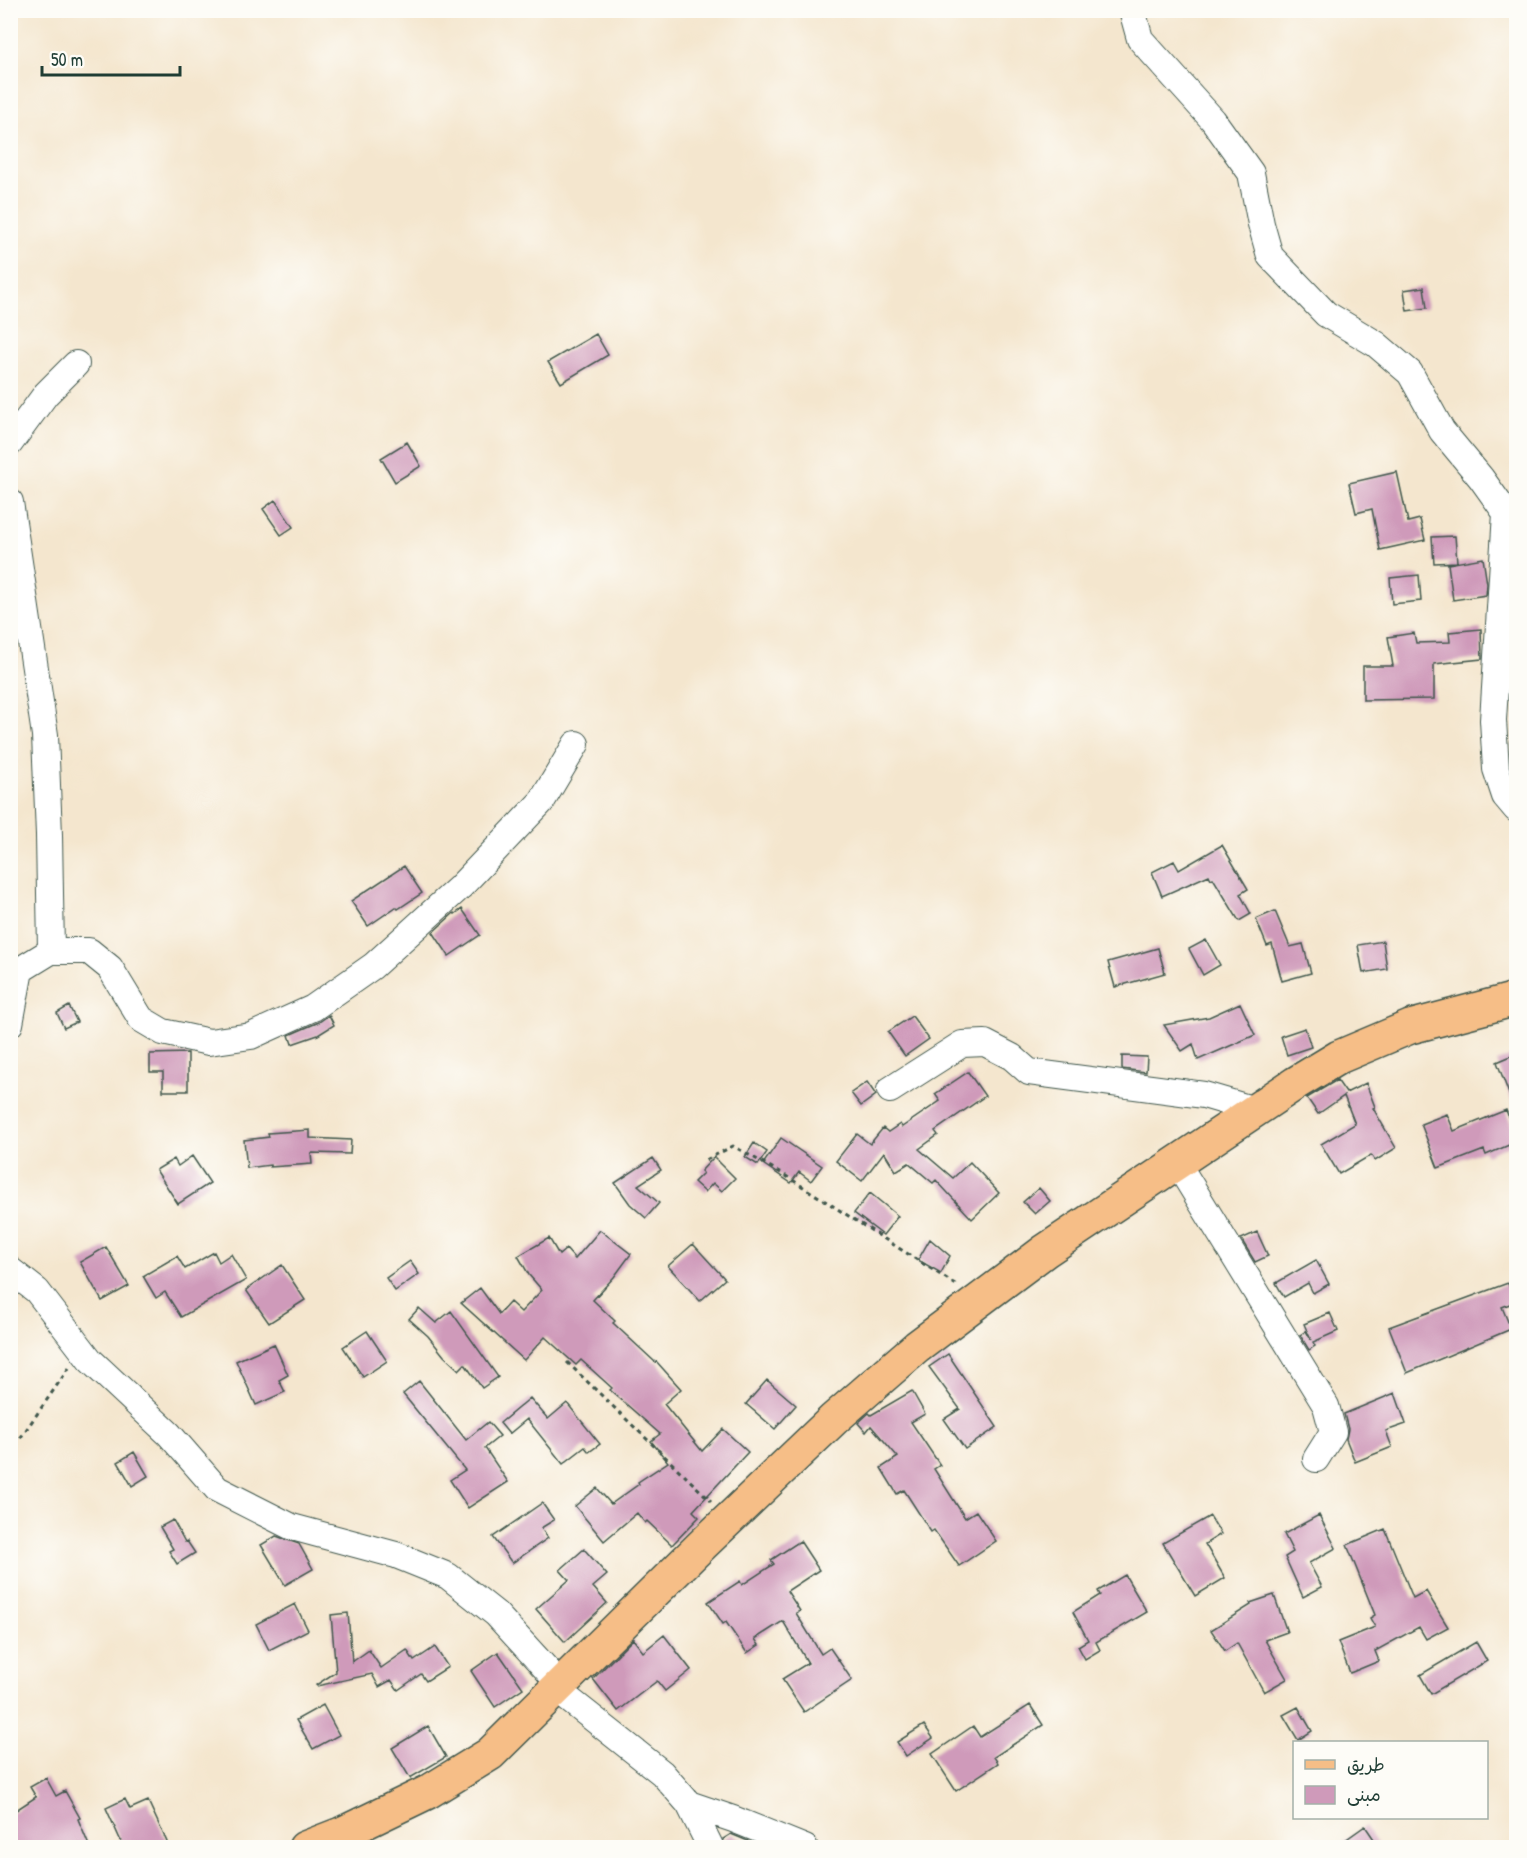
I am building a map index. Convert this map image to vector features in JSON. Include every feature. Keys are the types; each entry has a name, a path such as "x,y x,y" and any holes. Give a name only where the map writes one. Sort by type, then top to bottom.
{"main road":[{"path":"305,1848 428,1792 490,1754 834,1419 917,1347 1045,1251 1255,1110 1339,1057 1410,1027 1516,999"}],"street":[{"path":"1132,10 1140,39 1213,120 1251,173 1270,256 1326,315 1376,344 1410,373 1442,431 1481,478 1506,513 1493,720 1496,769 1505,796 1516,809"},
{"path":"10,443 46,394 76,364"},
{"path":"10,502 45,735 51,951"},
{"path":"10,1024 20,970 51,951 89,951 110,968 141,1019 163,1032 209,1042 251,1036 313,1008 373,966 460,887 542,801 576,744"},
{"path":"890,1090 962,1044 985,1043 1012,1057 1029,1072 1204,1095 1255,1110"},
{"path":"1177,1162 1326,1406 1333,1432 1316,1459"},
{"path":"10,1270 37,1291 90,1360 169,1434 218,1489 292,1527 396,1555 448,1576 496,1614 559,1688 663,1773 689,1804 711,1848"},
{"path":"689,1804 805,1848"}],"path":[{"path":"706,1160 733,1146 793,1180 980,1299"},
{"path":"10,1453 82,1350"},
{"path":"567,1362 729,1519"}],"building":[{"path":"1424,287 1427,308 1407,311 1404,290"},
{"path":"596,334 608,355 561,383 548,362"},
{"path":"407,442 421,466 395,482 381,458"},
{"path":"1397,472 1408,522 1420,519 1425,540 1380,550 1372,509 1356,513 1349,483"},
{"path":"275,500 293,527 281,535 263,509"},
{"path":"1455,536 1457,562 1434,563 1432,537"},
{"path":"1483,558 1487,584 1486,595 1453,600 1448,564"},
{"path":"1419,575 1421,601 1392,604 1390,578"},
{"path":"1481,629 1482,659 1434,664 1434,699 1363,700 1363,666 1393,666 1388,637 1414,633 1416,643 1450,642 1449,632"},
{"path":"1222,845 1248,889 1240,894 1251,914 1239,921 1209,875 1162,896 1152,872 1174,861 1179,870"},
{"path":"404,866 422,893 368,926 351,901"},
{"path":"462,909 480,935 449,956 433,932 454,913"},
{"path":"1275,911 1290,947 1303,944 1311,973 1282,981 1272,944 1267,946 1256,919"},
{"path":"1206,940 1220,965 1203,975 1189,949"},
{"path":"1383,941 1387,969 1363,973 1358,945"},
{"path":"1158,948 1165,973 1115,987 1108,962"},
{"path":"1240,1003 1255,1035 1198,1060 1193,1044 1182,1051 1164,1025 1209,1017"},
{"path":"69,1006 77,1022 64,1028 57,1013"},
{"path":"329,1015 334,1025 318,1035 292,1044 289,1035"},
{"path":"912,1016 929,1039 905,1056 888,1032"},
{"path":"1305,1028 1311,1047 1287,1055 1281,1036"},
{"path":"188,1053 188,1091 163,1091 163,1072 150,1072 150,1054"},
{"path":"1516,1054 1516,1110 1515,1110 1497,1062"},
{"path":"1122,1056 1147,1057 1146,1072 1122,1069"},
{"path":"968,1072 985,1096 935,1131 938,1135 919,1149 953,1178 970,1162 999,1193 972,1219 936,1180 933,1183 909,1163 896,1171 884,1152 862,1181 836,1161 857,1134 870,1144 883,1128 888,1132 900,1124 902,1127 940,1101 935,1094"},
{"path":"1337,1080 1346,1093 1366,1083 1375,1107 1373,1108 1396,1148 1375,1161 1371,1155 1339,1174 1321,1144 1355,1124 1344,1096 1318,1114 1307,1098"},
{"path":"867,1082 876,1095 861,1106 851,1093"},
{"path":"1506,1110 1516,1142 1486,1155 1484,1150 1438,1168 1421,1124 1447,1114 1454,1131"},
{"path":"310,1130 310,1138 351,1140 350,1154 311,1153 312,1164 247,1168 244,1140 269,1137 268,1133"},
{"path":"781,1138 822,1166 811,1181 799,1172 791,1183 763,1164"},
{"path":"754,1143 767,1152 758,1165 745,1157"},
{"path":"192,1156 210,1183 178,1204 156,1170 174,1159 178,1166"},
{"path":"714,1157 735,1178 722,1191 713,1183 705,1192 694,1182"},
{"path":"653,1158 661,1170 638,1185 659,1203 646,1218 630,1204 615,1183"},
{"path":"1039,1188 1050,1201 1035,1214 1023,1202"},
{"path":"870,1193 898,1216 883,1235 854,1213"},
{"path":"600,1230 631,1254 593,1300 615,1321 613,1323 656,1361 681,1389 664,1404 702,1451 723,1429 748,1452 693,1511 699,1517 672,1545 647,1521 645,1523 637,1513 604,1541 575,1506 597,1488 611,1504 668,1462 651,1441 660,1434 610,1390 612,1388 581,1360 576,1365 545,1337 524,1360 461,1303 480,1288 499,1314 510,1302 521,1312 542,1290 529,1275 518,1256 549,1238 559,1255 566,1249 575,1259"},
{"path":"1257,1232 1268,1256 1255,1262 1241,1239"},
{"path":"930,1239 950,1256 941,1273 918,1260"},
{"path":"693,1244 725,1279 700,1301 668,1266"},
{"path":"106,1247 129,1286 102,1301 80,1262"},
{"path":"214,1252 219,1262 231,1254 246,1280 181,1317 165,1292 156,1298 143,1276 177,1256 185,1269"},
{"path":"1316,1260 1329,1284 1313,1293 1308,1283 1284,1297 1276,1283"},
{"path":"410,1261 419,1274 395,1291 386,1278"},
{"path":"282,1265 305,1300 269,1323 246,1290"},
{"path":"1508,1283 1515,1302 1502,1307 1511,1329 1407,1373 1389,1327"},
{"path":"419,1308 436,1323 451,1311 498,1377 482,1388 465,1364 459,1370 409,1319"},
{"path":"1330,1313 1338,1331 1313,1342 1315,1346 1309,1350 1300,1335 1306,1331 1311,1340 1304,1324"},
{"path":"367,1331 387,1361 363,1377 343,1347"},
{"path":"274,1344 288,1375 279,1380 285,1392 256,1405 236,1361"},
{"path":"948,1354 997,1427 965,1449 944,1419 960,1409 929,1367"},
{"path":"767,1380 796,1405 775,1429 746,1404"},
{"path":"419,1381 466,1440 488,1422 500,1436 485,1448 508,1482 468,1508 450,1480 465,1470 403,1394"},
{"path":"912,1391 925,1414 911,1422 940,1465 934,1469 965,1518 976,1511 996,1541 959,1566 934,1530 931,1532 904,1490 897,1494 881,1468 898,1457 871,1426 866,1432 858,1423 869,1413 871,1415"},
{"path":"1395,1393 1406,1424 1386,1431 1392,1447 1355,1462 1346,1439 1348,1429 1344,1414"},
{"path":"530,1398 548,1419 567,1403 600,1444 589,1452 585,1447 563,1464 527,1419 509,1434 500,1423"},
{"path":"134,1452 148,1476 132,1486 118,1462"},
{"path":"542,1503 554,1520 541,1528 548,1538 512,1563 493,1537"},
{"path":"1319,1515 1336,1548 1309,1563 1322,1587 1303,1597 1285,1557 1293,1552 1284,1534"},
{"path":"1210,1516 1221,1534 1205,1544 1225,1578 1195,1596 1163,1543"},
{"path":"173,1520 185,1542 187,1541 195,1553 177,1564 169,1551 173,1549 160,1527"},
{"path":"1385,1529 1413,1598 1426,1591 1448,1627 1426,1639 1419,1627 1375,1651 1379,1661 1350,1673 1338,1642 1375,1627 1370,1618 1375,1615 1347,1545"},
{"path":"276,1536 299,1544 313,1569 285,1585 261,1545"},
{"path":"800,1541 819,1570 787,1591 800,1611 796,1613 821,1654 830,1648 852,1680 804,1712 782,1679 808,1663 783,1621 755,1639 759,1645 747,1653 726,1622 723,1624 708,1602 740,1581 742,1585 774,1564 771,1560"},
{"path":"584,1549 607,1575 593,1587 607,1603 565,1642 536,1609 569,1580 560,1570"},
{"path":"1125,1575 1147,1612 1096,1642 1100,1650 1085,1659 1078,1646 1088,1640 1073,1612 1100,1595 1098,1591"},
{"path":"1274,1595 1287,1632 1265,1640 1287,1679 1264,1692 1237,1643 1225,1651 1211,1630 1251,1605 1250,1603"},
{"path":"295,1604 308,1630 269,1650 256,1624"},
{"path":"348,1613 352,1662 369,1650 381,1668 407,1650 414,1661 435,1647 448,1667 426,1681 421,1674 398,1690 391,1680 379,1687 372,1674 317,1686 336,1672 331,1615"},
{"path":"664,1635 691,1670 665,1691 657,1681 618,1711 593,1679 633,1639 643,1652"},
{"path":"1476,1642 1487,1661 1431,1694 1420,1675"},
{"path":"498,1652 523,1688 495,1707 471,1671"},
{"path":"323,1705 339,1735 313,1749 296,1720"},
{"path":"1030,1705 1043,1725 994,1757 998,1763 956,1791 932,1754 973,1726 980,1737"},
{"path":"1298,1707 1312,1731 1298,1740 1283,1715"},
{"path":"924,1725 933,1738 906,1756 897,1742"},
{"path":"428,1726 446,1757 410,1778 392,1748"},
{"path":"46,1778 56,1796 65,1791 80,1818 78,1819 90,1848 10,1848 10,1814 36,1797 30,1787"},
{"path":"125,1799 130,1809 148,1801 167,1842 155,1848 124,1848 106,1808"},
{"path":"1365,1826 1380,1848 1334,1848"},
{"path":"731,1834 748,1841 752,1848 726,1848 723,1839"}]}
